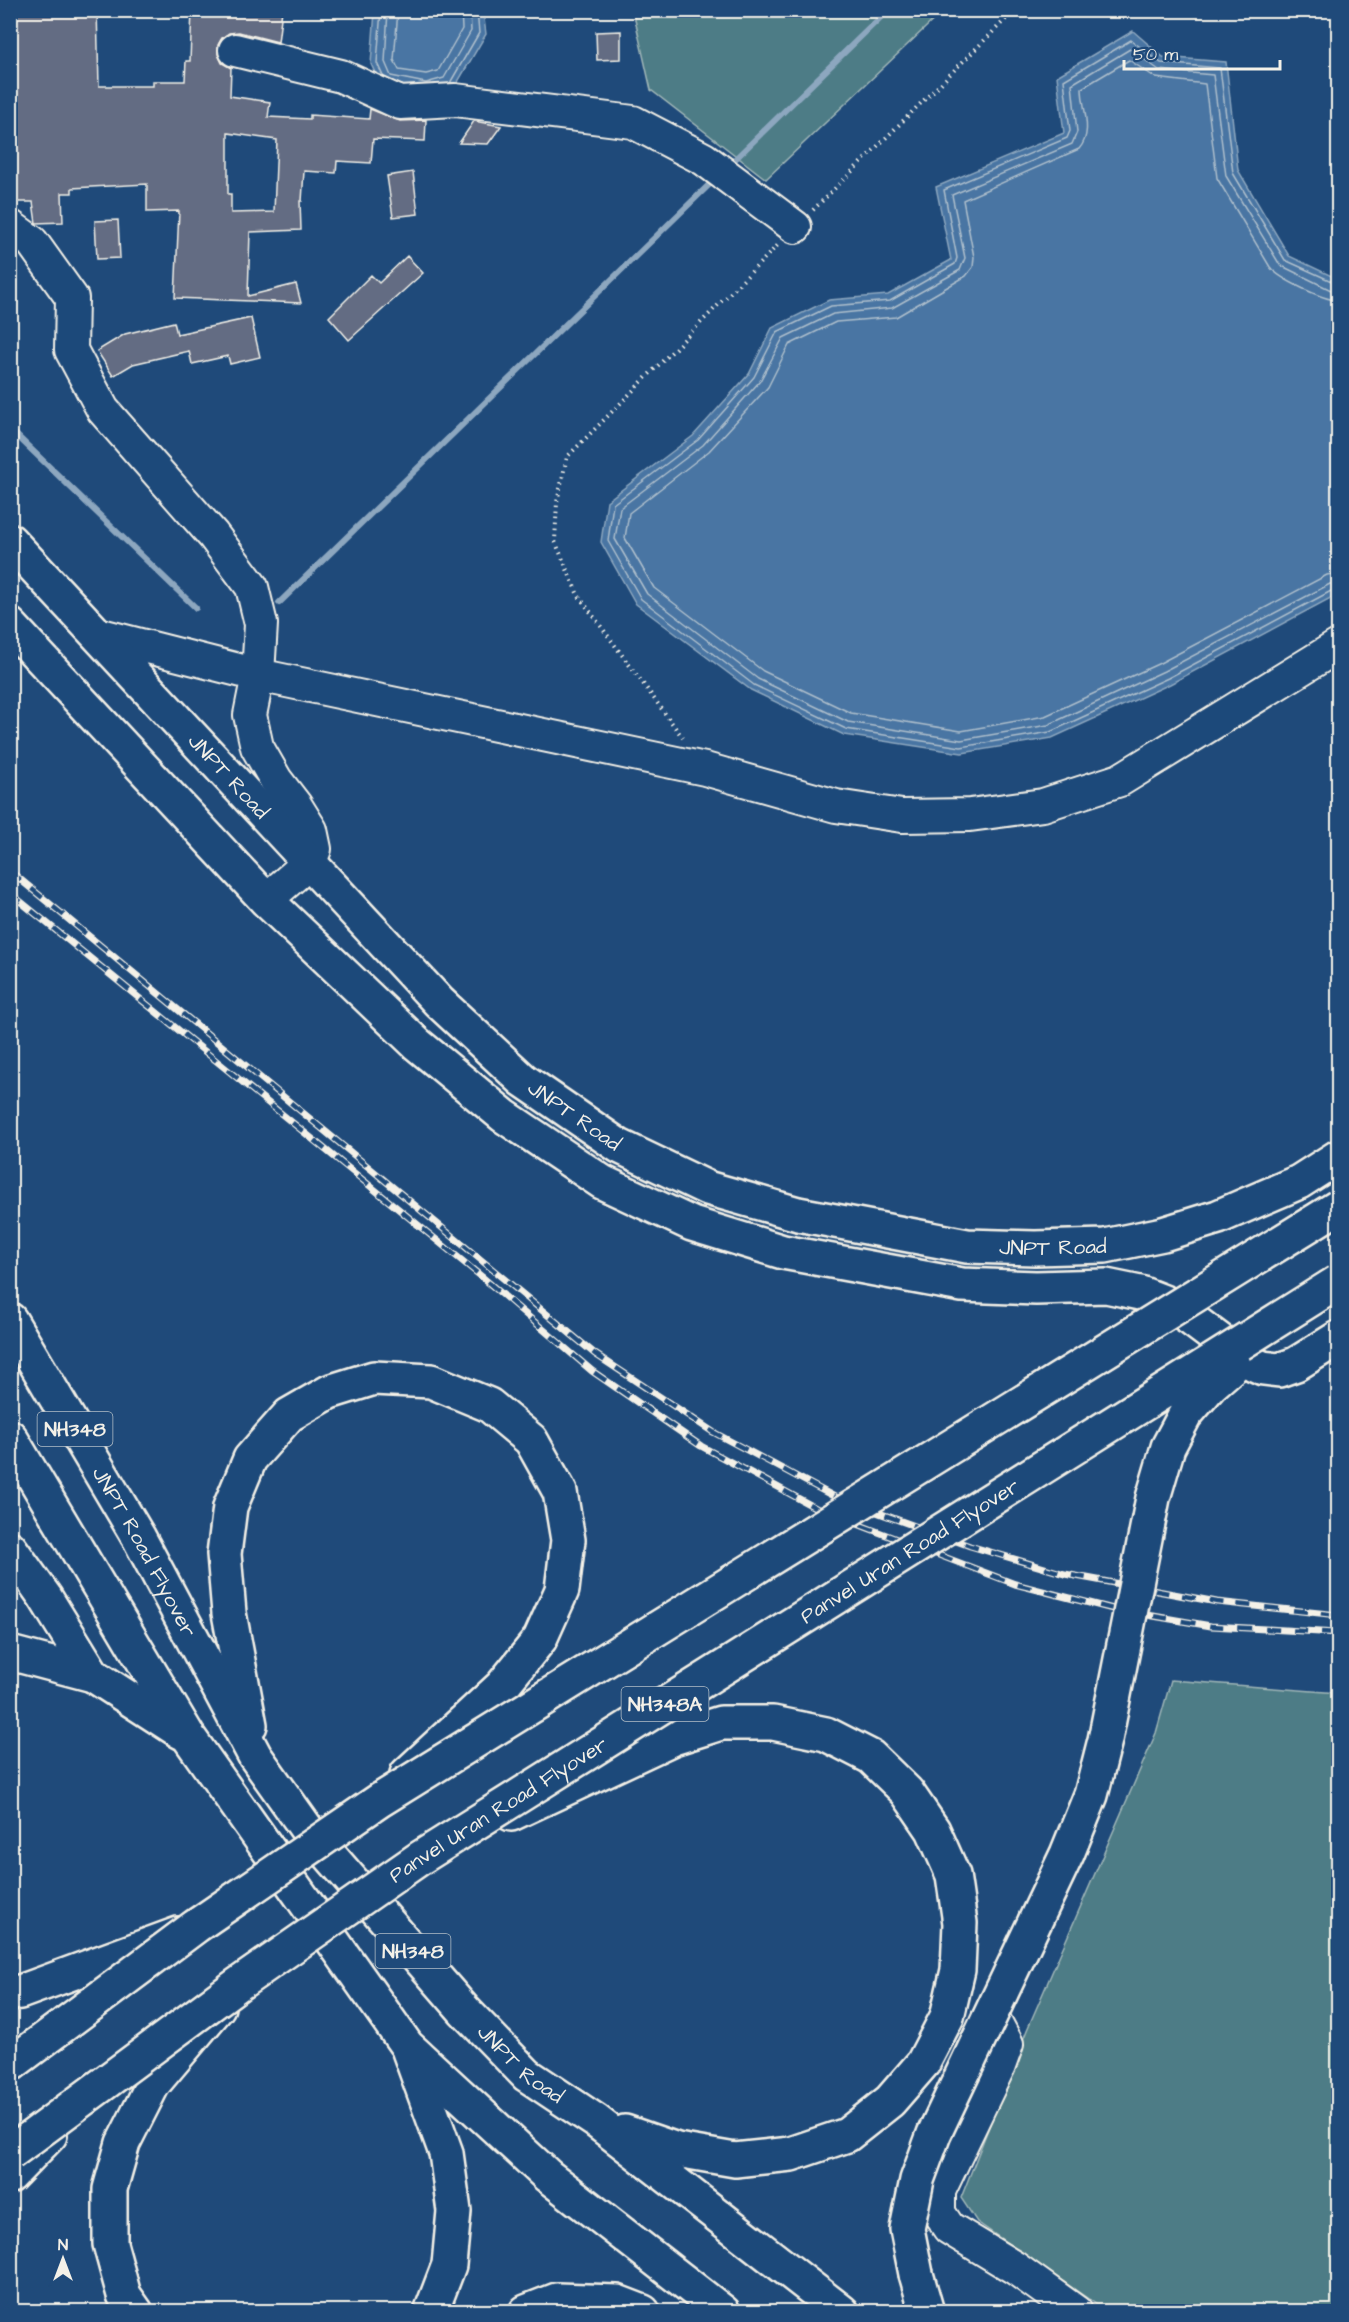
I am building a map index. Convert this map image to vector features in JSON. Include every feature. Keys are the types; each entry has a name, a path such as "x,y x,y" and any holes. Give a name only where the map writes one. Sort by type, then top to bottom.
{"main road":[{"name":"JNPT Road","path":"10,541 439,1002 523,1080 619,1146 707,1188 798,1214 967,1246 1035,1248 1105,1246 1163,1234 1218,1217 1299,1182 1338,1157"},
{"name":"JNPT Road","path":"10,626 266,900 434,1058 504,1116 612,1187 692,1224 783,1252 962,1285 1036,1288 1106,1286 1140,1293 1166,1304 1191,1319 1247,1360 1263,1368 1279,1370 1296,1364 1338,1338"},
{"name":"NH348A","path":"10,2065 196,1926 380,1800 1338,1207"},
{"path":"1105,1246 1106,1286"},
{"path":"927,2312 907,2229 916,2180 934,2134 1067,1854 1091,1795 1105,1740 1154,1498 1168,1447 1185,1414 1211,1385 1331,1287"},
{"name":"Panvel Uran Road Flyover","path":"10,2153 237,1984 420,1858 1331,1287"},
{"name":"JNPT Road Flyover","path":"10,1320 139,1538 255,1756"},
{"path":"255,1756 229,1613 224,1554 230,1507 250,1459 289,1415 329,1392 374,1378 431,1381 489,1405 531,1440 560,1492 568,1540 562,1590 540,1639 502,1686 380,1800"},
{"name":"NH348","path":"10,1437 188,1736 407,2046 548,2176 723,2312"},
{"path":"10,1548 45,1597 93,1675"},
{"path":"10,1653 93,1675 188,1736"},
{"path":"420,1858 673,1738 721,1723 773,1723 826,1734 871,1757 907,1792 933,1830 953,1875 960,1923 958,1970 947,2017 923,2063 890,2101 846,2135 791,2154 735,2160 677,2150 596,2121"},
{"name":"JNPT Road","path":"255,1756 306,1828 464,2010 527,2075 596,2121 842,2312"},
{"path":"10,1993 20,1992 80,1971 196,1926"},
{"path":"136,2312 124,2295 110,2244 110,2189 123,2143 153,2084 237,1984"},
{"path":"10,2054 47,2036"},
{"path":"407,2046 446,2153 454,2211 449,2265 430,2312"},
{"path":"10,2176 88,2094"},
{"path":"526,2312 557,2300 617,2302 643,2312"}],"street":[{"path":"235,50 341,76 400,103 454,99 633,122 722,172 795,227"},
{"path":"10,226 32,242 72,298 71,350 103,410 213,535 252,587 261,624 258,675 250,715 257,747 310,830 315,849 310,862 266,900"},
{"path":"97,634 258,675 705,769 836,806 902,816 970,815 1043,805 1120,780 1338,646"},
{"path":"991,2014 1007,2044 999,2066 939,2191 939,2214 949,2228 1015,2268 1076,2312"}],"path":[{"path":"705,769 578,595 555,541 557,502 567,457 1014,10"}],"green space":[{"path":"633,10 943,11 766,179 651,90"},
{"path":"1171,1680 1338,1693 1338,2311 1106,2311 977,2222 961,2198 1027,2030 1156,1733"}],"water":[{"path":"375,11 483,11 486,34 452,92 383,90 371,64"},
{"path":"1133,31 1163,57 1226,62 1238,170 1289,256 1338,279 1338,594 1170,684 1052,738 962,753 844,735 751,690 636,604 601,542 607,501 693,436 749,374 772,328 829,300 888,295 951,260 936,187 1064,133 1057,76"}],"building":[{"path":"64,10 97,10 99,86 153,86 153,81 185,81 186,61 190,61 192,10 282,10 278,42 239,32 229,33 222,38 218,45 218,54 222,63 231,68 230,96 270,102 268,117 310,119 310,115 369,119 370,109 400,121 426,120 425,141 373,139 371,163 337,161 336,173 304,171 302,201 300,201 301,230 250,232 248,296 296,284 301,303 175,298 179,211 147,212 147,184 72,188 72,193 62,193 63,222 36,223 33,202 10,202 10,13 64,13","holes":["228,133 277,140 274,212 231,213 231,194 228,194"]},
{"path":"621,31 621,59 597,60 596,32"},
{"path":"474,121 501,126 488,144 459,143"},
{"path":"413,172 418,214 393,217 387,176"},
{"path":"118,220 120,258 97,259 95,221"},
{"path":"407,256 423,273 349,340 329,317 371,275 379,283"},
{"path":"251,318 260,357 230,364 228,356 192,364 189,351 133,364 113,376 97,351 125,334 174,322 177,334"}],"waterway":[{"path":"729,165 888,10"},
{"path":"279,603 715,179"},
{"path":"10,429 196,608"}],"railway":[{"path":"10,871 595,1354 713,1432 835,1497 970,1546 1065,1574 1217,1602 1338,1615"},
{"path":"10,893 482,1277 592,1371 701,1446 818,1509 1015,1584 1113,1609 1211,1626 1338,1633"}]}
